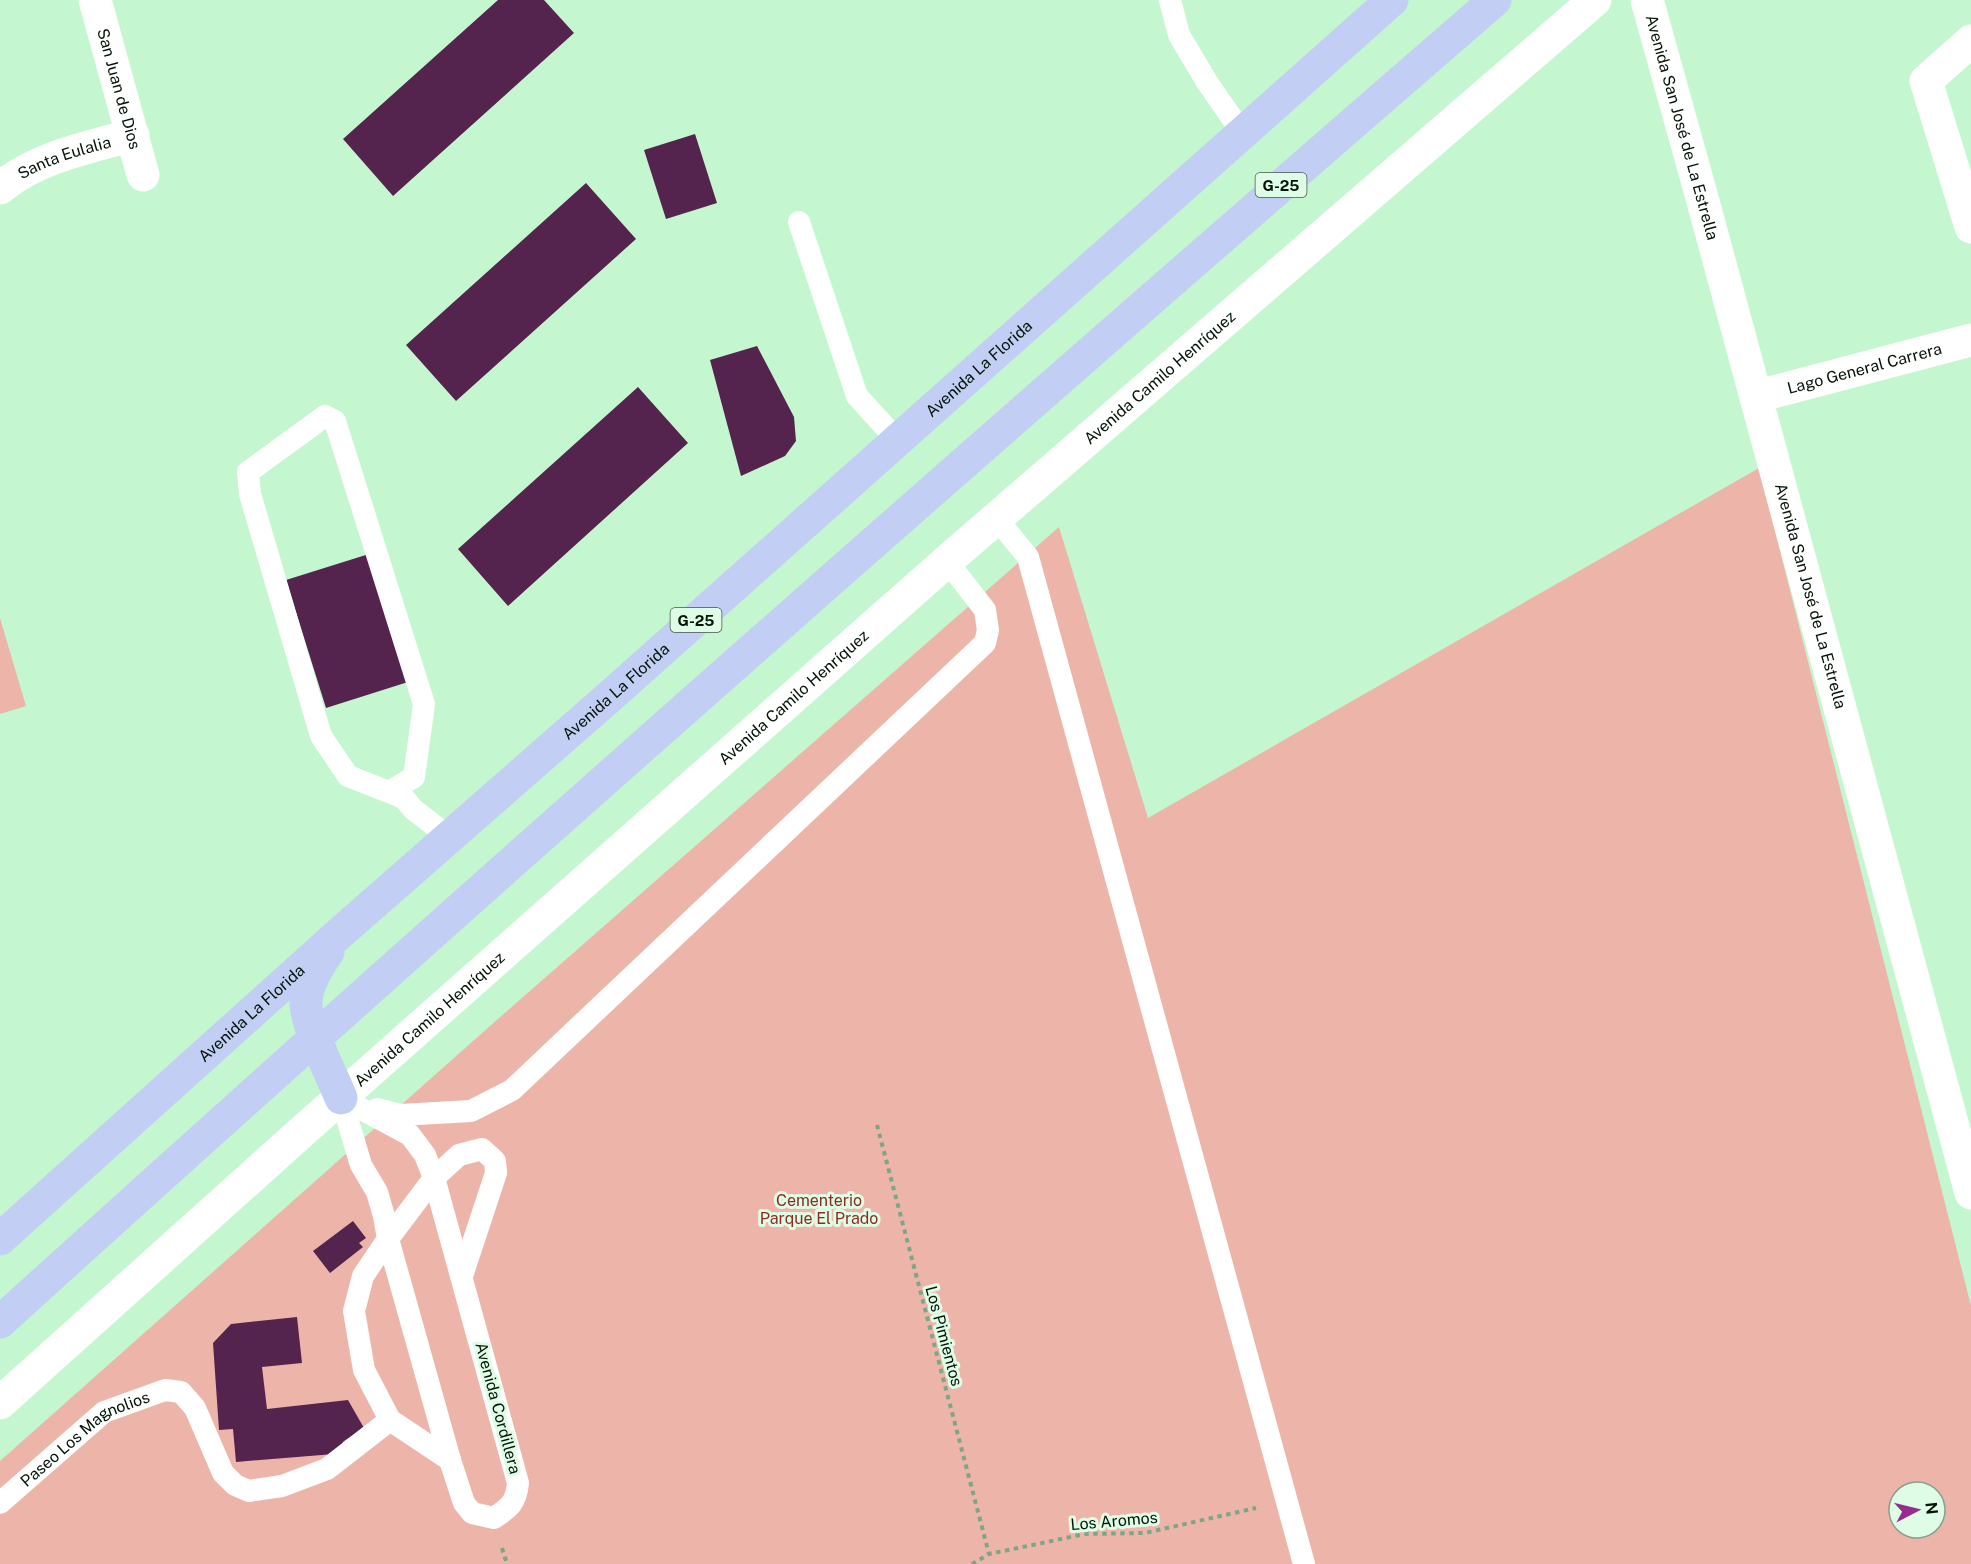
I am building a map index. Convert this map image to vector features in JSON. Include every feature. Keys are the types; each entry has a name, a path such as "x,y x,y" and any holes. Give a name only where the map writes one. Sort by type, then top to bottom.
{"main road":[{"name":"Avenida La Florida","path":"0,1239 340,933 898,441 1392,0"},
{"name":"G-25","path":"0,1322 316,1035 1058,378 1495,0"},
{"path":"340,933 319,965 306,1000 308,1017 341,1098"}],"street":[{"name":"San Juan de Dios","path":"95,0 143,175"},
{"name":"Avenida Camilo Henríquez","path":"0,1403 947,561 1595,0"},
{"name":"Avenida San José de La Estrella","path":"1647,0 1758,396 1971,1194"},
{"path":"1971,41 1926,81 1971,227"},
{"name":"Santa Eulalia","path":"0,188 22,173 43,163 133,135"},
{"name":"Lago General Carrera","path":"1758,396 1971,340"}],"lane":[{"path":"1170,0 1179,35 1207,82 1243,134"},
{"path":"799,222 857,396 898,441"},
{"path":"389,792 414,777 424,704 335,421 325,416 248,472 250,494 321,736 348,776 404,798 449,837"},
{"path":"996,518 1028,557 1304,1564"},
{"path":"341,1098 400,1115 471,1111 512,1090 985,643 988,630 985,610 947,561"},
{"name":"Avenida Cordillera","path":"341,1098 410,1135 425,1155 434,1178 518,1483 517,1497 508,1508 494,1518 472,1513 464,1503 388,1239 377,1192 362,1165 341,1098"},
{"path":"450,1460 390,1420 364,1370 354,1311 363,1276 434,1178 459,1155 482,1149 495,1161 496,1173 462,1276"},
{"name":"Paseo Los Magnolios","path":"0,1503 104,1412 165,1390 181,1392 195,1408 223,1473 235,1485 249,1491 282,1486 327,1469 390,1420"}],"path":[{"name":"Los Pimientos","path":"877,1125 989,1554"},
{"name":"Los Aromos","path":"972,1564 989,1554 1085,1534 1145,1533 1260,1507"}],"green space":[{"name":"Cementerio Parque El Prado","path":"1759,468 1971,1306 1971,1564 0,1564 0,1461 490,1026 1059,527 1148,818"},
{"path":"0,618 26,706 0,714"}],"building":[{"path":"498,0 544,0 574,33 393,196 343,139"},
{"path":"695,134 717,203 666,219 644,150"},
{"path":"586,183 636,239 456,401 406,345"},
{"path":"757,346 794,417 796,441 785,456 741,476 710,360"},
{"path":"638,387 688,443 508,606 458,549"},
{"path":"369,554 408,682 326,708 286,580"},
{"path":"353,1221 366,1238 359,1243 363,1247 330,1273 313,1251"},
{"path":"297,1317 302,1363 262,1367 267,1409 348,1400 364,1428 344,1441 334,1454 236,1462 233,1429 219,1430 213,1343 231,1324"}]}
